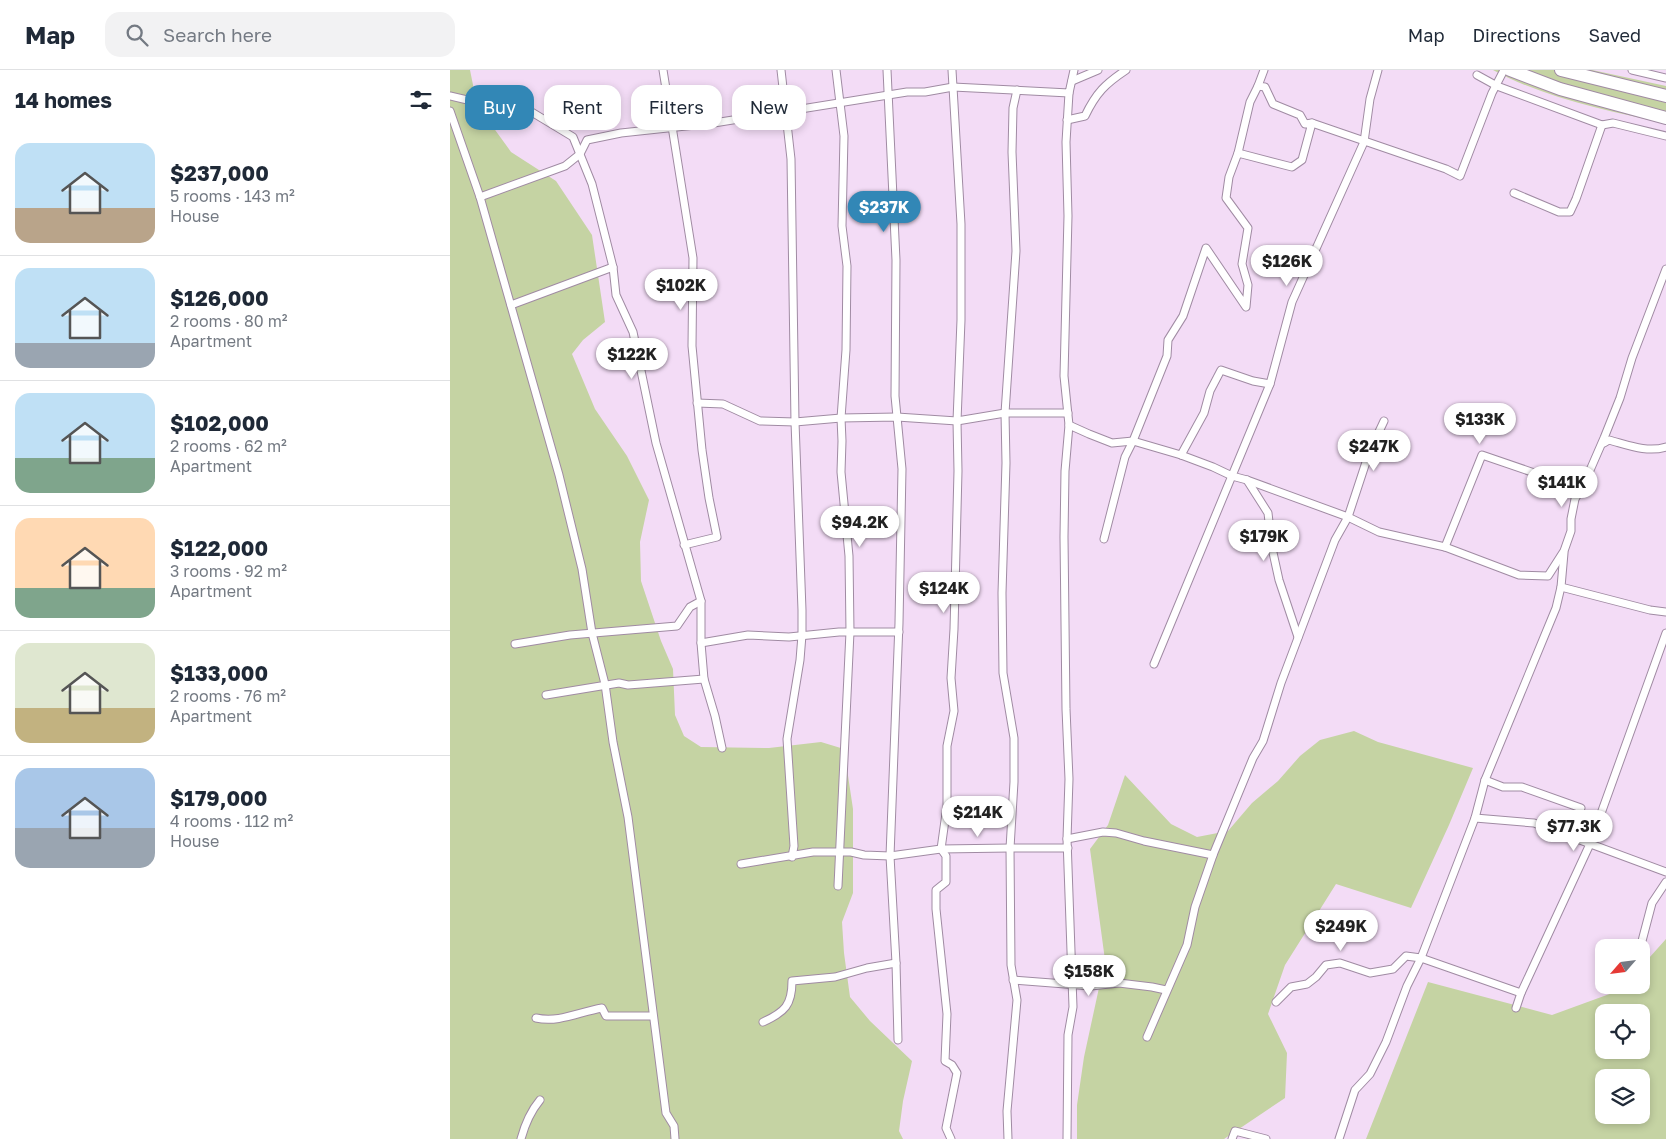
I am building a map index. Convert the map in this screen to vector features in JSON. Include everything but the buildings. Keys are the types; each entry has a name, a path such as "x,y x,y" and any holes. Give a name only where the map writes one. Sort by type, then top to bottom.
{"highway":[{"path":"1510,70 1560,89 1666,118"},
{"path":"1561,70 1666,96"}],"street":[{"path":"662,70 665,85"},
{"path":"781,70 783,85"},
{"path":"836,70 844,136 842,226 847,266 846,358 841,418 841,472 849,556 850,632 838,886"},
{"path":"887,70 896,260 895,396 902,469 899,632 890,856 898,1040"},
{"path":"951,1139 946,1128 957,1073 952,1065 945,1061 946,1014 936,909 936,890 946,882 946,856 942,849 946,806 947,746 954,711 951,678 957,511 961,233 952,70"},
{"path":"1067,1139 1068,1035 1073,1007 1073,984 1068,910 1067,839 1069,779 1066,709 1064,538 1065,471 1069,425 1064,376 1068,234 1066,142 1069,93 1074,70"},
{"path":"1072,81 1098,70"},
{"path":"1067,120 1085,116 1094,98 1104,86 1126,70"},
{"path":"1104,539 1125,457 1166,356 1168,340 1183,316 1206,248 1246,307 1248,285 1242,264 1248,228 1226,198 1229,177 1238,153 1250,102 1264,70"},
{"path":"1154,664 1270,384 1292,302 1364,142 1370,99 1378,70"},
{"path":"1258,86 1265,87 1273,104 1300,115 1305,124 1312,123 1340,132 1364,142 1446,169 1460,176 1488,102 1504,70"},
{"path":"1632,70 1666,78"},
{"path":"1477,75 1497,86 1602,125 1613,124 1666,136"},
{"path":"806,107 889,94 925,92 952,87 1069,93"},
{"path":"1008,1139 1007,1111 1017,1000 1011,965 1010,848 1014,782 1014,738 1003,674 1002,593 1006,463 1005,413 1016,251 1012,152 1013,108 1017,90"},
{"path":"450,96 530,111 573,136 592,184 613,267 616,294 633,332 656,443 701,601 701,643 704,679 722,748"},
{"path":"450,111 480,197 559,475 582,569 592,633 605,684 613,742 628,817 652,1016 666,1113 674,1126 675,1139"},
{"path":"1238,153 1262,161 1292,167 1302,160 1312,123"},
{"path":"1514,193 1558,212 1570,212 1602,125"},
{"path":"480,197 564,166 580,154 587,140 621,133 652,130"},
{"path":"672,130 693,258 692,346 702,450 717,537 684,545"},
{"path":"788,130 793,207 795,422 802,635 788,739 794,846 792,857"},
{"path":"511,305 613,267"},
{"path":"1069,425 1112,443 1133,441 1182,456 1232,476 1348,517 1379,532 1444,547 1519,575 1548,576 1564,550 1571,531 1575,498 1604,438 1620,398 1632,358 1666,269"},
{"path":"1182,456 1204,413 1210,391 1221,370 1253,381 1270,384"},
{"path":"697,402 723,404 760,421 795,422 841,418 897,417 957,422 1005,413 1068,413"},
{"path":"1147,1037 1187,945 1195,906 1213,855 1253,758 1263,741 1298,637 1335,540 1348,517 1369,453 1384,421"},
{"path":"1604,443 1609,440 1642,449 1657,450 1666,447"},
{"path":"1444,547 1482,455 1581,489"},
{"path":"1247,480 1268,512 1272,548 1279,580 1298,637"},
{"path":"1339,1139 1355,1090 1370,1074 1386,1042 1475,818 1485,780 1556,608 1561,587 1564,550"},
{"path":"1561,587 1664,613"},
{"path":"515,644 592,633 677,626 690,606 701,601"},
{"path":"701,643 748,635 790,637 839,632 899,632"},
{"path":"1516,1008 1521,993 1590,844 1666,632"},
{"path":"546,695 605,684 619,683 628,685 704,679"},
{"path":"1485,780 1502,787 1522,787 1581,808"},
{"path":"1475,818 1534,823 1666,872"},
{"path":"1067,839 1103,832 1116,833 1144,842 1213,855"},
{"path":"741,864 813,852 851,852 864,855 890,856 942,849 1068,848"},
{"path":"1643,939 1652,903 1666,882"},
{"path":"1276,1002 1291,987 1307,984 1312,981 1326,965 1340,962 1370,973 1393,969 1406,956 1420,958 1521,993"},
{"path":"763,1022 780,1012 791,1000 792,981 834,977 867,968 896,963"},
{"path":"1014,980 1091,986 1119,983 1166,990"},
{"path":"536,1018 545,1020 566,1018 602,1008 606,1016 652,1016"},
{"path":"521,1139 525,1124 540,1100"},
{"path":"1232,1139 1235,1131 1266,1139"}],"green space":[{"path":"450,70 470,70 473,85 465,85 465,130 495,130 511,152 556,181 592,235 605,322 583,340 572,354 595,409 627,456 649,500 640,542 641,581 661,641 673,669 675,715 684,736 701,747 769,748 821,742 844,749 853,809 853,893 842,922 850,997 870,1021 912,1061 903,1101 899,1131 903,1139 450,1139"},
{"path":"1493,70 1592,70 1666,86 1666,124 1556,96 1535,89"},
{"path":"1354,731 1378,742 1473,768 1411,908 1336,884 1285,965 1268,1014 1287,1053 1285,1098 1224,1139 1077,1139 1077,1105 1084,1057 1105,960 1090,849 1108,825 1125,775 1171,824 1197,837 1228,831 1252,803 1278,781 1300,756 1320,740"},
{"path":"1666,939 1666,1139 1366,1139 1428,982 1552,1015 1610,994 1650,994 1650,957"}]}
